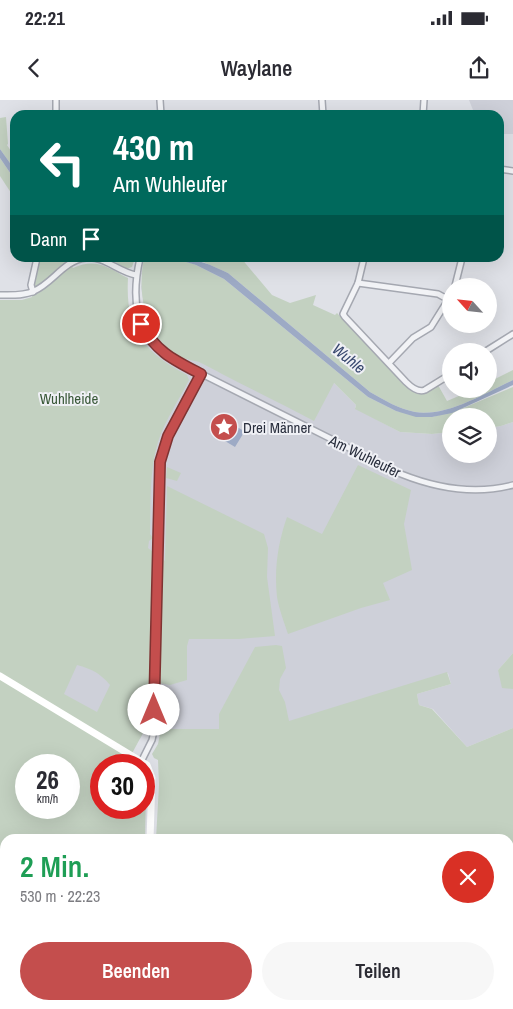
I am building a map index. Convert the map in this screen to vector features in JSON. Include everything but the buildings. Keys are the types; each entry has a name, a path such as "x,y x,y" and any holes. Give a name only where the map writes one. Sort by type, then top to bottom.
{"main road":[{"path":"0,676 132,754"},
{"path":"150,834 151,819"}],"street":[{"path":"33,292 31,285 36,262"},
{"path":"0,295 33,292 46,284 67,265 75,262"},
{"path":"108,262 122,271 136,275 139,262"},
{"path":"363,262 358,283 343,314 410,386 422,392 442,380"},
{"path":"457,278 461,262"},
{"name":"Am Wuhleufer","path":"136,275 137,312 141,324 155,346 170,358 401,474 417,480 456,489 488,489 513,485"},
{"path":"358,283 442,295"},
{"path":"389,363 413,338 431,327 442,310"},
{"path":"497,344 513,334"},
{"path":"145,754 154,734 160,462 168,436 201,374"}],"shaded area":[{"path":"469,100 513,100 513,134 504,134 504,110 473,110"},
{"path":"141,273 334,383 356,405 355,408 400,432 442,433 442,463 497,463 497,427 513,422 513,653 498,670 513,689 513,728 467,747 433,709 419,705 417,694 451,684 448,673 223,742 162,736 146,732 143,733 140,739 60,695 151,386 130,314 145,310 141,287 143,277"}],"green space":[{"path":"6,117 10,163 0,149 0,118"},
{"path":"0,158 10,173 10,191 0,176"},
{"name":"Wuhlheide","path":"35,262 70,262 73,268 89,264 102,265 128,278 130,312 140,337 159,357 187,375 189,380 164,426 155,453 152,476 150,534 153,538 149,541 148,548 165,561 167,486 264,534 268,548 267,577 275,636 239,639 189,639 187,646 187,680 170,685 159,683 151,687 145,734 143,733 132,754 90,754 90,819 145,819 145,834 0,834 0,300 22,300 32,297","holes":["77,665 95,672 110,685 97,712 64,694"]},
{"path":"115,262 134,262 132,267 126,269"},
{"path":"143,262 187,262 196,265 224,279 368,397 396,411 432,417 442,414 442,433 400,432 355,409 356,405 334,383 314,421 199,362 179,356 166,346 150,324 143,299"},
{"path":"203,262 244,262 272,295 290,303 316,295 313,305 335,315 337,313 408,387 416,392 423,393 438,385 442,392 442,398 445,398 447,401 454,398 476,398 453,408 442,408 442,411 427,413 403,409 370,392 228,273"},
{"path":"513,370 513,380 497,388 497,378"},
{"path":"513,387 513,422 497,427 497,408 463,408 487,398 497,398 497,394"},
{"path":"358,465 411,490 404,524 412,570 383,583 390,600 361,608 288,634 278,602 276,587 276,566 279,546 287,517 322,534"},
{"path":"167,467 181,473 177,481 166,478"},
{"path":"282,646 286,668 280,679 279,690 285,702 289,721 447,672 451,684 417,694 419,705 432,709 467,747 513,728 513,834 156,834 159,785 158,760 155,758 155,754 152,754 158,744 161,729 219,729 219,714 255,647"},
{"path":"513,653 513,689 502,688 498,670"}],"water":[{"path":"0,149 10,163 10,173 0,158"},
{"path":"186,262 202,262 228,273 370,392 403,409 427,413 442,411 442,415 416,417 396,411 368,397 224,279"},
{"path":"513,380 513,385 497,392 497,388"},
{"path":"476,398 485,398 463,408 453,408"},
{"path":"230,423 244,431 235,447 220,438 227,431 226,426"}],"place":[{"name":"Drei Männer","path":"224,427"}],"route":[{"path":"141,324 150,340 162,352 201,374 168,436 160,462 154,710"}],"water label":[{"name":"Wuhle","path":"349,358"}]}
